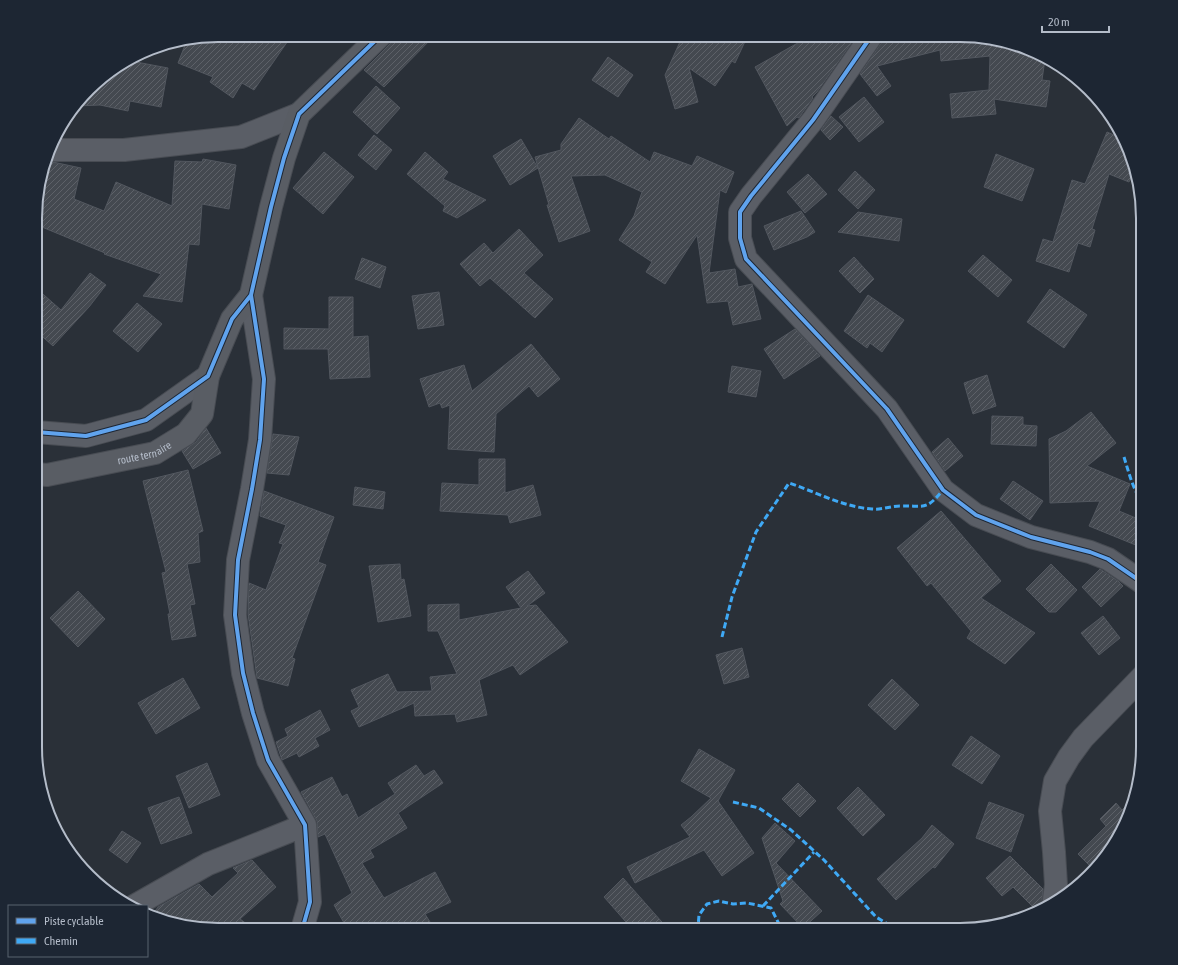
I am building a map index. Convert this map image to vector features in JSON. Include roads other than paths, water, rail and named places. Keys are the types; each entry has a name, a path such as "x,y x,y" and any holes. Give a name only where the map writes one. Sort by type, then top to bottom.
{"street":[{"path":"55,150 124,150 241,137 299,114 369,42"},
{"path":"867,42 813,120 751,196 740,212 740,238 746,259 887,409 943,490 976,515 1031,537 1090,552 1108,559 1136,578"},
{"path":"299,114 284,158 273,200 252,295 264,379 260,440 238,560 235,615 244,673 253,713 268,760 305,825 310,902 304,923"},
{"name":"route ternaire","path":"42,474 48,475 155,453 186,434 202,414 208,376 232,319 252,295"},
{"path":"42,432 86,436 146,420 208,376"},
{"path":"1054,895 1056,879 1050,811 1055,781 1069,757 1083,738 1136,683"},
{"path":"138,904 208,864 305,825"}]}
